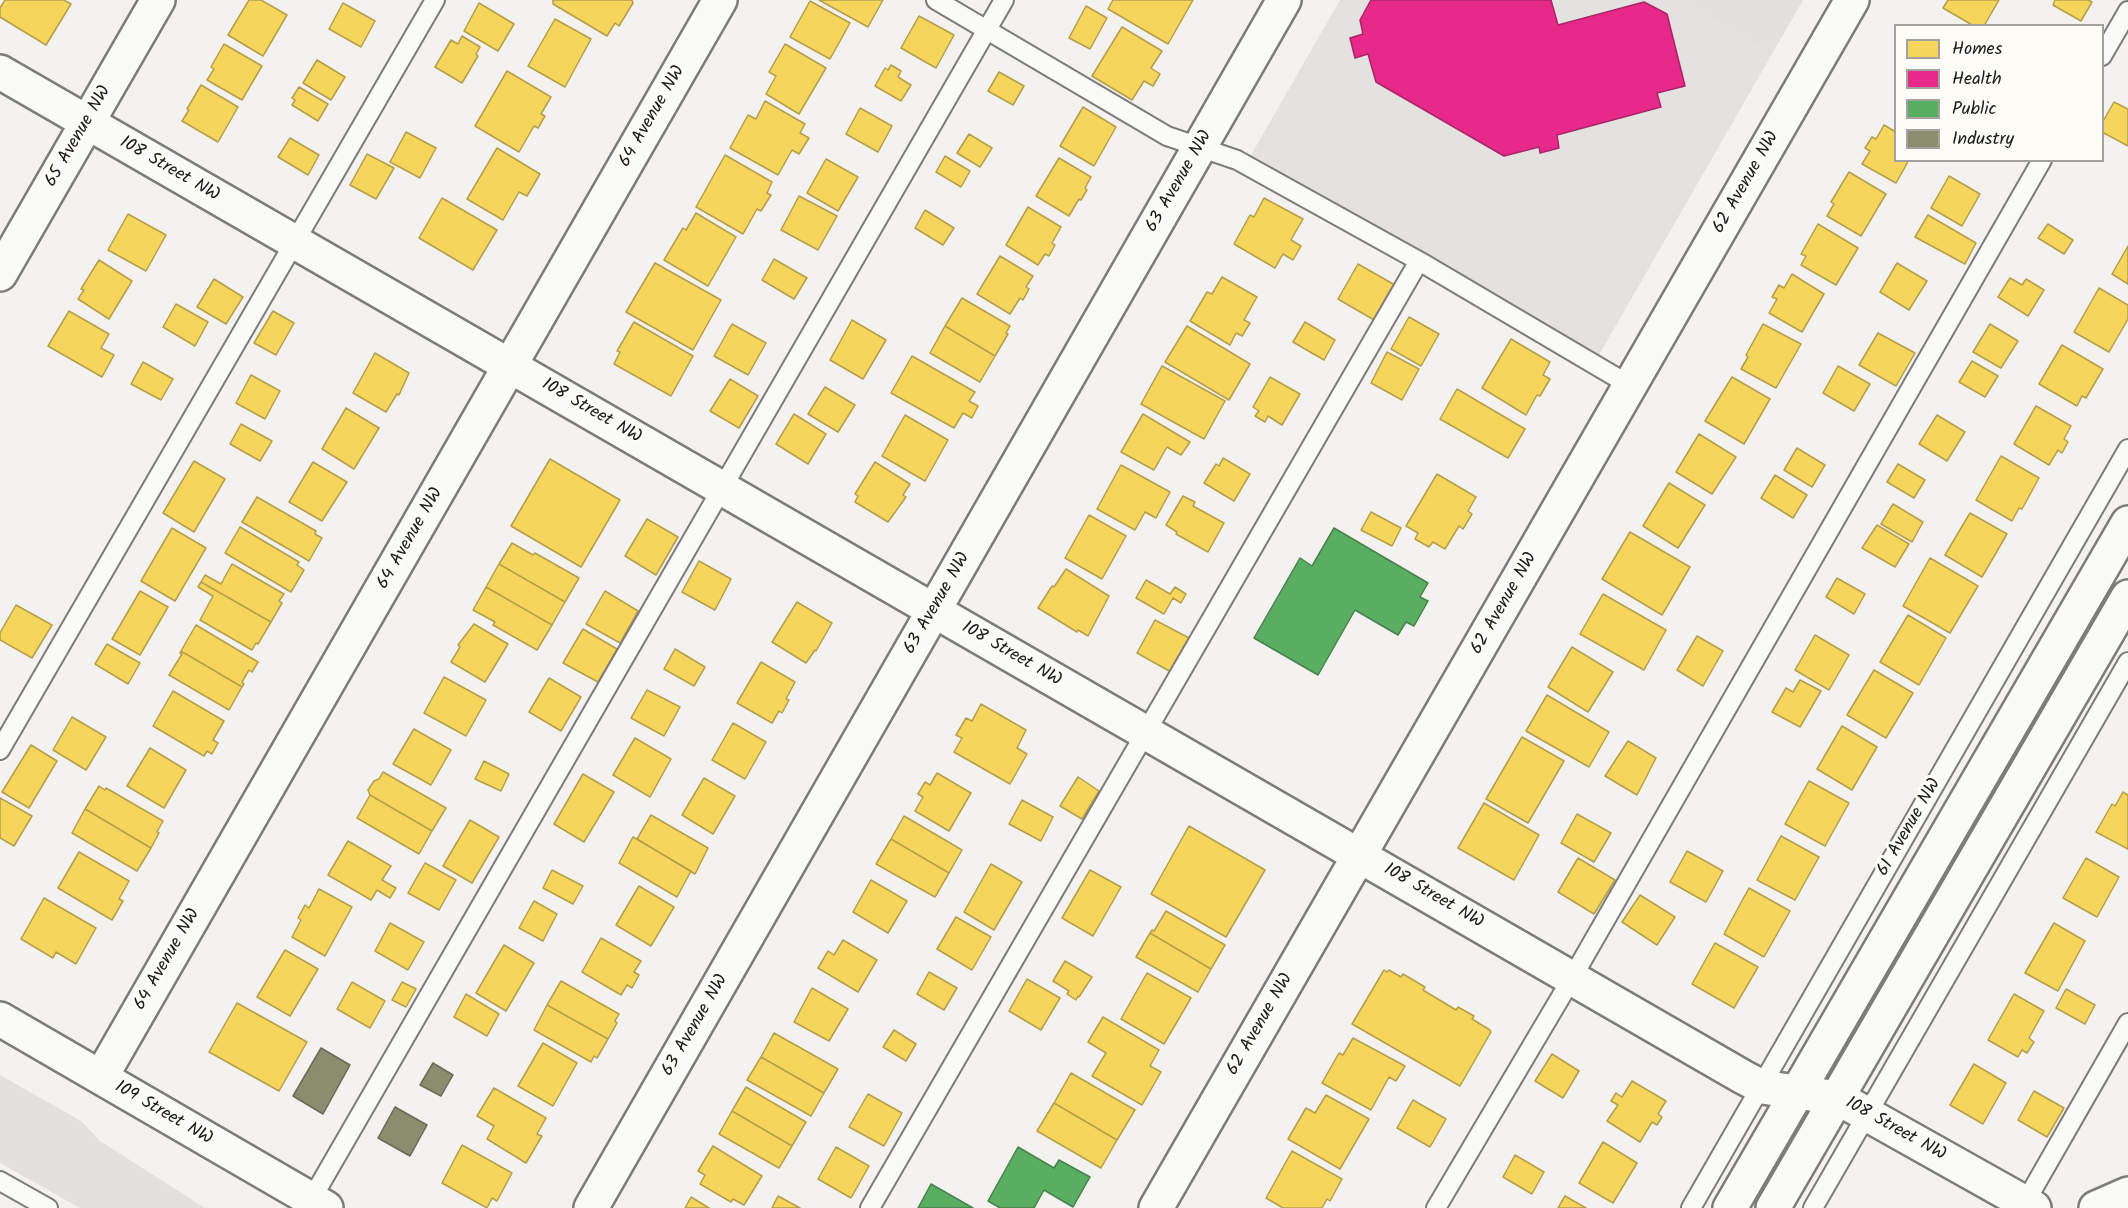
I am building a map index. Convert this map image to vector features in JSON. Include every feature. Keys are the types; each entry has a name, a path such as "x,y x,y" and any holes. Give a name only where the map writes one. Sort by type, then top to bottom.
{"street":[{"name":"65 Avenue NW","path":"0,274 158,0"},
{"name":"64 Avenue NW","path":"100,1077 720,0"},
{"name":"63 Avenue NW","path":"591,1208 1284,0"},
{"name":"62 Avenue NW","path":"1156,1208 1852,0"},
{"name":"108 Street NW","path":"0,72 1762,1087 1838,1098 2027,1206"},
{"name":"61 Avenue NW","path":"1730,1208 2128,523"},
{"path":"1773,1208 2128,597"},
{"name":"109 Street NW","path":"0,1019 318,1204"},
{"path":"2096,1208 2128,1194"}],"lane":[{"path":"0,750 435,0"},
{"path":"936,0 1167,136 1237,160 1419,261 1631,386"},
{"path":"318,1204 722,488 1004,0"},
{"path":"2104,54 2128,11"},
{"path":"1436,1208 1572,978 2041,162"},
{"path":"870,1208 1419,261"},
{"name":"61 Avenue NW","path":"1691,1208 2128,449"},
{"path":"1813,1208 2128,662"},
{"path":"2027,1206 2128,1023"},
{"path":"0,1181 48,1208"}],"shaded area":[{"path":"1340,0 1679,0 1772,54 1599,355 1251,155"},
{"path":"1679,0 1803,0 1772,54"},
{"path":"0,1075 81,1121 100,1141 205,1208 80,1208 0,1163"}],"building: Homes":[{"path":"5,0 64,0 71,4 46,45 0,17 0,8"},
{"path":"249,0 261,0 287,15 263,56 228,35"},
{"path":"553,0 632,0 633,3 619,26 615,23 607,36 553,4"},
{"path":"819,0 883,0 868,27"},
{"path":"1113,0 1193,0 1168,44 1108,9"},
{"path":"1948,0 1999,0 1985,24 1971,24 1943,8"},
{"path":"2055,0 2092,2 2081,21 2053,5"},
{"path":"810,1 850,23 830,59 790,37"},
{"path":"343,3 375,21 361,47 329,29"},
{"path":"479,3 514,24 498,51 464,31"},
{"path":"1086,6 1107,18 1090,49 1069,38"},
{"path":"919,16 954,35 936,68 901,48"},
{"path":"555,19 591,39 565,87 528,66"},
{"path":"1122,27 1162,51 1151,68 1160,74 1153,86 1144,81 1132,100 1092,76"},
{"path":"462,36 480,47 476,54 478,56 462,83 435,67 451,40 458,44"},
{"path":"224,44 262,66 242,100 207,80 214,69 211,67"},
{"path":"785,44 826,68 799,114 766,94 776,76 769,72"},
{"path":"317,60 345,77 331,100 303,83"},
{"path":"891,65 901,71 898,77 911,85 901,101 875,86 885,68 888,70"},
{"path":"507,71 551,97 541,114 545,116 538,128 534,126 519,152 475,126"},
{"path":"999,72 1024,86 1013,105 988,91"},
{"path":"201,85 238,107 218,142 182,121"},
{"path":"299,87 328,104 318,121 292,105 295,100 292,98"},
{"path":"765,101 805,124 800,133 809,138 799,154 792,150 778,175 730,148 748,115 756,119"},
{"path":"2114,102 2128,109 2128,146 2104,133 2104,120"},
{"path":"1083,107 1116,127 1094,166 1060,146"},
{"path":"860,108 892,126 878,152 846,134"},
{"path":"1884,125 1894,131 1894,162 1908,162 1896,183 1862,164 1870,151 1865,148 1872,137 1876,139"},
{"path":"406,132 436,148 420,178 390,162"},
{"path":"969,134 992,148 980,167 957,153"},
{"path":"290,138 319,155 308,175 278,157"},
{"path":"497,148 540,174 527,196 519,192 503,220 467,199"},
{"path":"367,154 394,168 376,199 350,185"},
{"path":"725,155 772,182 767,193 771,195 761,211 757,209 743,234 696,207"},
{"path":"945,156 970,171 961,187 936,172"},
{"path":"1059,158 1091,177 1085,188 1087,190 1069,216 1036,196"},
{"path":"826,159 858,177 838,211 807,193"},
{"path":"1849,172 1886,194 1861,236 1827,216 1834,204 1831,202"},
{"path":"1949,176 1980,194 1962,226 1931,208"},
{"path":"799,196 837,216 818,250 781,230"},
{"path":"442,198 497,230 473,270 419,238"},
{"path":"1264,198 1303,219 1291,240 1301,246 1293,260 1283,254 1275,268 1234,244 1250,215 1254,217"},
{"path":"1028,207 1061,227 1052,243 1055,245 1049,256 1045,254 1038,265 1006,245"},
{"path":"925,210 954,228 943,245 915,228"},
{"path":"696,213 736,237 708,286 664,260 683,228 686,230"},
{"path":"128,214 166,235 146,271 108,250"},
{"path":"1928,215 1976,243 1965,264 1915,237"},
{"path":"1818,224 1858,248 1836,285 1801,265 1806,256 1801,254"},
{"path":"2048,224 2073,240 2064,254 2038,238"},
{"path":"2128,246 2128,284 2112,274"},
{"path":"1000,256 1033,276 1026,287 1029,289 1023,300 1020,298 1010,314 977,294"},
{"path":"774,259 807,278 794,299 762,280"},
{"path":"99,260 132,281 109,319 78,299 84,290 81,289"},
{"path":"655,263 721,300 693,350 626,312"},
{"path":"1897,263 1927,281 1909,310 1880,292"},
{"path":"1358,264 1395,285 1374,320 1338,299"},
{"path":"1792,274 1824,294 1802,332 1769,313 1777,299 1772,297 1779,285 1784,288"},
{"path":"1222,277 1257,297 1244,320 1250,323 1242,336 1236,333 1230,345 1190,321 1207,292 1212,294"},
{"path":"2010,278 2022,285 2026,279 2044,290 2028,316 1998,297"},
{"path":"214,279 243,297 226,324 197,307"},
{"path":"2099,288 2128,305 2128,319 2109,352 2074,332"},
{"path":"962,298 1010,326 995,356 945,326"},
{"path":"176,304 208,322 195,346 163,327"},
{"path":"69,311 109,334 101,348 114,355 102,377 48,346"},
{"path":"273,311 294,323 276,355 254,343"},
{"path":"1409,317 1439,334 1421,366 1391,349"},
{"path":"852,320 886,340 863,379 830,360"},
{"path":"634,322 693,356 671,396 614,364 620,352 617,351"},
{"path":"1305,322 1335,340 1324,360 1293,342"},
{"path":"732,324 766,343 748,375 714,356"},
{"path":"1763,324 1801,344 1776,388 1741,369"},
{"path":"1990,324 2018,341 2001,368 1973,352"},
{"path":"945,326 995,356 980,382 930,353"},
{"path":"1187,326 1250,364 1229,400 1165,362"},
{"path":"1878,333 1915,353 1896,386 1859,365"},
{"path":"1511,339 1550,362 1543,375 1550,379 1540,396 1537,395 1526,415 1482,388"},
{"path":"2062,345 2103,369 2086,398 2082,396 2077,406 2039,384"},
{"path":"1387,352 1419,369 1402,400 1371,383"},
{"path":"375,353 409,373 399,395 397,394 386,412 353,393"},
{"path":"912,356 975,392 969,401 978,406 972,418 963,413 954,428 891,393"},
{"path":"1972,361 1998,376 1985,397 1959,382"},
{"path":"143,362 173,379 161,400 131,384"},
{"path":"1162,366 1225,401 1204,439 1141,404"},
{"path":"1838,366 1870,384 1854,411 1823,393"},
{"path":"251,375 280,391 265,419 236,403"},
{"path":"1270,377 1300,394 1282,425 1268,416 1265,422 1255,416 1259,411 1253,407"},
{"path":"1732,377 1770,399 1744,444 1705,421"},
{"path":"730,379 758,396 739,428 710,411"},
{"path":"825,387 855,405 838,432 808,414"},
{"path":"1457,389 1525,429 1508,458 1440,419"},
{"path":"2036,406 2071,426 2064,439 2068,442 2062,453 2058,450 2049,465 2014,444"},
{"path":"346,408 379,428 354,469 322,449"},
{"path":"794,414 826,434 808,464 776,444"},
{"path":"1143,414 1190,442 1181,455 1167,447 1154,470 1121,452"},
{"path":"905,415 948,440 925,481 882,456"},
{"path":"1937,415 1965,432 1947,461 1919,444"},
{"path":"241,424 272,441 260,461 230,444"},
{"path":"1699,434 1736,457 1712,494 1676,472"},
{"path":"1797,448 1825,465 1812,487 1784,470"},
{"path":"2001,456 2039,478 2022,509 2019,508 2012,521 1976,500"},
{"path":"1223,458 1250,474 1234,501 1204,483 1216,464 1219,466"},
{"path":"550,459 620,500 581,567 511,526"},
{"path":"194,461 225,479 194,532 163,513"},
{"path":"313,462 347,482 322,521 289,502"},
{"path":"875,462 910,484 903,495 906,497 888,522 855,502 858,496 855,494"},
{"path":"1898,464 1925,480 1914,498 1887,482"},
{"path":"1121,465 1170,492 1156,518 1145,512 1135,530 1097,509"},
{"path":"1437,474 1476,497 1468,511 1472,514 1463,529 1459,526 1445,549 1433,542 1429,547 1415,539 1418,533 1406,526"},
{"path":"1775,475 1807,495 1793,518 1761,498"},
{"path":"1669,483 1705,505 1678,548 1643,526"},
{"path":"1183,496 1195,502 1193,506 1224,523 1208,552 1176,534 1177,532 1166,525"},
{"path":"257,497 316,531 315,534 322,538 309,561 242,522"},
{"path":"1893,504 1923,522 1912,542 1881,524"},
{"path":"1371,512 1401,528 1392,546 1361,530"},
{"path":"1970,513 2007,534 1982,577 1945,555"},
{"path":"1089,515 1126,536 1102,579 1065,558"},
{"path":"647,519 678,537 656,575 625,556"},
{"path":"1877,525 1909,544 1895,567 1862,548"},
{"path":"240,527 299,562 297,565 304,570 291,592 225,553"},
{"path":"172,528 206,548 175,601 141,581"},
{"path":"1630,532 1690,567 1662,615 1602,579"},
{"path":"512,543 579,578 565,602 499,564"},
{"path":"1930,558 1978,586 1950,633 1903,606"},
{"path":"699,561 731,579 715,610 682,592"},
{"path":"232,564 284,594 279,601 282,603 271,622 201,582 205,575 221,584"},
{"path":"499,564 565,602 552,625 486,587"},
{"path":"1066,569 1109,596 1088,636 1078,630 1077,632 1038,608"},
{"path":"1837,578 1865,594 1854,614 1826,597"},
{"path":"1146,580 1170,594 1175,587 1186,594 1181,603 1173,598 1164,614 1136,598"},
{"path":"201,582 271,622 252,650 200,620 213,596 198,587"},
{"path":"486,587 552,625 537,650 493,625 495,622 473,610"},
{"path":"140,591 168,607 140,655 112,639"},
{"path":"605,591 638,611 620,643 586,624"},
{"path":"1603,594 1666,630 1644,670 1580,634"},
{"path":"797,602 832,623 816,651 806,663 772,642"},
{"path":"16,605 52,625 32,658 0,640 0,633"},
{"path":"1908,615 1946,638 1919,685 1880,662"},
{"path":"1155,620 1189,638 1171,672 1137,653"},
{"path":"474,624 508,644 485,682 451,662 460,647 458,645"},
{"path":"196,625 258,662 252,672 249,670 242,682 244,684 242,687 181,651"},
{"path":"583,629 617,649 598,682 563,663"},
{"path":"1815,635 1849,655 1829,690 1795,670"},
{"path":"1697,636 1723,651 1703,686 1677,670"},
{"path":"107,644 140,663 128,684 95,664"},
{"path":"1572,647 1613,672 1588,712 1548,687"},
{"path":"675,649 705,667 694,686 664,669"},
{"path":"181,651 242,687 229,710 169,675 182,654"},
{"path":"761,662 795,682 782,713 779,711 772,723 737,703"},
{"path":"1874,670 1913,693 1886,738 1847,715"},
{"path":"444,677 486,700 466,736 424,713"},
{"path":"549,678 581,697 561,731 529,712"},
{"path":"1800,680 1821,691 1800,727 1772,712 1786,688 1793,692"},
{"path":"647,690 680,707 664,736 631,718"},
{"path":"173,691 224,721 213,740 218,743 212,754 207,751 204,756 153,726"},
{"path":"1547,695 1609,732 1589,767 1526,731"},
{"path":"981,704 1026,730 1017,748 1027,754 1010,784 954,752 962,738 956,735 966,718 972,721"},
{"path":"72,717 106,737 86,770 53,750"},
{"path":"733,723 766,742 745,779 712,760"},
{"path":"1842,726 1877,747 1852,790 1817,769"},
{"path":"414,729 451,750 431,785 393,764"},
{"path":"1522,737 1564,761 1528,823 1486,799"},
{"path":"635,738 671,759 650,797 613,775"},
{"path":"1628,741 1656,758 1637,795 1605,776"},
{"path":"31,745 57,761 29,808 2,792"},
{"path":"150,748 186,770 164,808 127,786"},
{"path":"484,761 509,774 501,791 475,779"},
{"path":"383,772 446,808 432,831 370,795 368,790"},
{"path":"937,773 971,793 949,831 915,811 923,797 918,794 925,782 930,785"},
{"path":"583,774 614,792 584,842 554,824"},
{"path":"1078,777 1099,791 1082,819 1060,806"},
{"path":"704,778 735,796 713,834 682,815"},
{"path":"1809,781 1849,803 1825,846 1785,824"},
{"path":"99,786 163,821 151,848 85,809"},
{"path":"2123,792 2128,795 2128,849 2096,832 2112,804 2115,806"},
{"path":"370,795 432,831 419,854 357,818"},
{"path":"0,798 32,816 14,846 0,838"},
{"path":"1022,800 1053,817 1041,841 1009,824"},
{"path":"1484,803 1539,835 1514,880 1458,848"},
{"path":"85,809 151,848 137,871 72,833"},
{"path":"1577,814 1611,833 1594,862 1561,843"},
{"path":"651,815 708,848 695,874 637,839"},
{"path":"904,816 962,850 949,873 891,839"},
{"path":"470,820 499,837 472,883 443,866"},
{"path":"1189,826 1265,870 1226,937 1151,894"},
{"path":"1781,836 1819,857 1795,900 1757,880"},
{"path":"633,837 691,871 677,897 619,863"},
{"path":"891,839 949,873 935,897 876,864"},
{"path":"348,841 391,866 382,880 396,888 390,898 377,890 371,900 328,875"},
{"path":"1687,851 1723,871 1706,902 1670,882"},
{"path":"79,852 129,881 119,899 123,901 112,920 58,888"},
{"path":"1578,858 1615,880 1594,914 1558,892"},
{"path":"2086,858 2119,877 2097,917 2063,898"},
{"path":"425,863 456,880 439,910 408,893"},
{"path":"991,864 1022,882 994,930 964,912"},
{"path":"552,870 583,886 573,904 543,888"},
{"path":"1090,870 1121,887 1093,936 1062,918"},
{"path":"871,880 907,901 888,933 853,912"},
{"path":"639,886 674,907 651,946 616,925"},
{"path":"1749,888 1790,911 1764,957 1724,934"},
{"path":"319,889 352,907 325,956 292,937 301,920 298,918 305,905 309,908"},
{"path":"1640,895 1675,917 1657,945 1622,922"},
{"path":"44,898 96,928 76,964 56,952 53,958 21,939"},
{"path":"534,901 557,914 543,941 519,928"},
{"path":"1166,911 1225,945 1211,969 1150,933 1154,931"},
{"path":"956,917 991,937 972,970 937,949"},
{"path":"390,923 424,942 408,970 375,951"},
{"path":"2054,923 2085,941 2058,991 2025,973"},
{"path":"1150,933 1211,969 1198,992 1136,957"},
{"path":"601,938 641,961 634,972 639,975 632,988 627,985 621,995 582,972"},
{"path":"843,940 877,960 858,992 818,968 828,951 834,955"},
{"path":"1715,943 1758,967 1734,1008 1692,984"},
{"path":"504,945 534,963 506,1011 476,993"},
{"path":"285,950 318,969 290,1016 257,997"},
{"path":"1065,961 1092,977 1076,1000 1067,994 1069,991 1053,981"},
{"path":"1384,970 1387,972 1389,970 1401,977 1403,974 1425,987 1423,990 1456,1010 1458,1007 1474,1016 1472,1019 1490,1030 1491,1032 1460,1086 1352,1024"},
{"path":"929,972 957,988 944,1010 917,994"},
{"path":"1147,973 1191,998 1164,1044 1121,1019"},
{"path":"1027,979 1060,998 1041,1030 1009,1011"},
{"path":"561,981 619,1014 608,1039 547,1005"},
{"path":"352,982 385,1001 370,1028 337,1009"},
{"path":"402,982 416,989 406,1007 392,1000"},
{"path":"812,988 848,1009 829,1041 794,1022"},
{"path":"2066,989 2095,1005 2085,1024 2056,1008"},
{"path":"466,994 499,1014 487,1036 454,1017"},
{"path":"2014,994 2044,1011 2029,1038 2034,1042 2027,1053 2022,1050 2018,1057 1988,1040"},
{"path":"237,1003 307,1042 279,1091 209,1052"},
{"path":"547,1005 608,1039 597,1058 594,1056 591,1062 534,1030"},
{"path":"1103,1017 1159,1050 1150,1066 1161,1072 1142,1105 1092,1076 1106,1053 1088,1042"},
{"path":"894,1030 916,1044 906,1061 883,1047"},
{"path":"774,1033 838,1069 824,1093 761,1057"},
{"path":"1353,1038 1405,1066 1396,1081 1389,1077 1371,1110 1322,1083 1339,1053 1343,1055"},
{"path":"543,1043 577,1063 553,1106 518,1086"},
{"path":"1552,1054 1579,1071 1563,1098 1535,1081"},
{"path":"761,1057 824,1093 811,1116 747,1080"},
{"path":"1974,1064 2006,1083 1983,1124 1950,1105"},
{"path":"1071,1073 1135,1110 1117,1140 1054,1103"},
{"path":"1632,1081 1666,1101 1658,1114 1662,1117 1657,1125 1652,1122 1640,1142 1607,1121 1618,1105 1611,1101 1616,1093 1622,1097"},
{"path":"746,1087 806,1122 792,1146 732,1111"},
{"path":"494,1088 546,1118 537,1134 542,1136 526,1163 487,1139 494,1126 477,1116"},
{"path":"2034,1091 2064,1108 2047,1137 2018,1120"},
{"path":"868,1094 902,1113 884,1146 849,1127"},
{"path":"1326,1095 1369,1119 1340,1169 1288,1139 1306,1108 1315,1113"},
{"path":"1413,1100 1446,1119 1430,1147 1397,1128"},
{"path":"1054,1103 1117,1140 1101,1168 1037,1131"},
{"path":"732,1111 792,1146 779,1168 719,1134"},
{"path":"1603,1142 1637,1163 1613,1203 1579,1183"},
{"path":"462,1145 512,1173 497,1201 492,1198 487,1208 442,1183"},
{"path":"713,1146 762,1176 744,1205 733,1199 731,1202 700,1184 705,1175 698,1171"},
{"path":"836,1147 869,1166 851,1198 818,1179"},
{"path":"1292,1151 1342,1179 1330,1201 1327,1199 1322,1208 1283,1208 1266,1198"},
{"path":"1515,1155 1544,1172 1532,1194 1503,1177"},
{"path":"778,1196 800,1208 772,1208"},
{"path":"1565,1196 1586,1208 1558,1208"},
{"path":"691,1197 709,1208 685,1208"}],"building: Health":[{"path":"1371,0 1551,0 1558,25 1644,2 1667,14 1685,86 1657,93 1661,107 1557,135 1559,148 1540,153 1539,147 1504,156 1376,82 1368,54 1355,58 1350,38 1363,34 1360,20"}],"building: Public":[{"path":"1334,528 1428,583 1420,597 1428,601 1414,626 1406,622 1398,635 1355,610 1318,675 1254,638 1300,558 1312,566"},
{"path":"1018,1147 1054,1168 1059,1160 1090,1177 1073,1207 1044,1190 1034,1208 1000,1208 988,1201"},
{"path":"931,1184 973,1208 918,1208"}],"building: Industry":[{"path":"321,1048 350,1065 323,1114 293,1096"},
{"path":"433,1063 453,1075 441,1096 420,1085"},
{"path":"395,1107 427,1125 410,1156 378,1138"}]}
